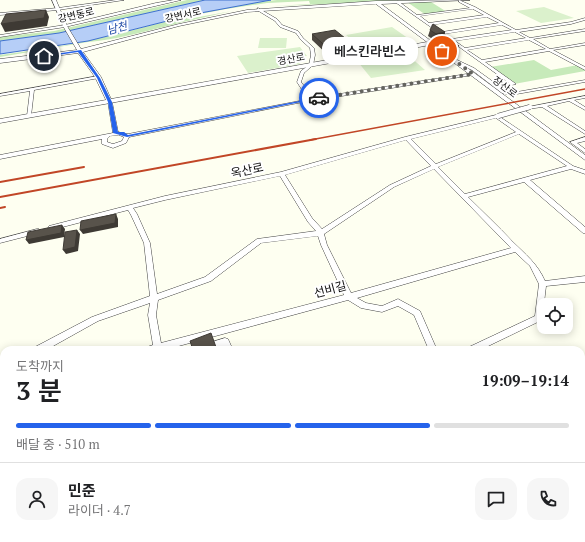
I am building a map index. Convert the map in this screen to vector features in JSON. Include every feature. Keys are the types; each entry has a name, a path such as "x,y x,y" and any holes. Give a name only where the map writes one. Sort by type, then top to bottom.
{"street":[{"path":"54,0 65,26 78,49 98,78 110,102 116,133"},
{"path":"0,14 58,9 122,0"},
{"path":"144,0 149,6"},
{"name":"강변동로","path":"0,36 65,26 179,0"},
{"name":"강변서로","path":"0,61 78,49 236,12 375,2 468,0"},
{"path":"460,1 585,68"},
{"name":"장산로","path":"375,2 585,158"},
{"path":"397,2 514,84"},
{"path":"416,16 474,8"},
{"path":"258,10 276,20 281,26 299,32 302,39 313,50 311,65 302,72 299,82 306,92 318,99"},
{"path":"428,24 487,16"},
{"name":"경산로","path":"0,121 431,43 571,23 585,19"},
{"path":"441,33 502,24"},
{"path":"464,49 585,30"},
{"path":"481,61 584,45"},
{"path":"452,59 473,69 504,92 511,94 585,81"},
{"path":"0,157 63,146 116,133 123,133 127,136 318,99 473,74"},
{"path":"0,95 98,78"},
{"path":"29,116 32,90"},
{"name":"옥산로","path":"0,241 129,207 282,174 407,138 529,108 585,97"},
{"path":"570,100 585,109"},
{"path":"543,105 585,133"},
{"path":"497,116 571,167 585,172"},
{"path":"45,346 95,319 154,300 208,279 259,241 321,233 392,186 435,166 519,132"},
{"path":"104,142 104,139 107,136"},
{"path":"63,146 104,142 109,146 117,145 126,140 127,136"},
{"path":"407,138 516,249 530,261 537,269 543,284 539,318 480,346"},
{"path":"585,139 573,142 585,151"},
{"path":"465,196 571,167"},
{"path":"282,174 310,220 321,233 324,245 349,297 364,306 382,309 398,302 417,313 430,346"},
{"path":"526,180 585,231"},
{"path":"129,207 134,214 147,243 154,300 152,315 158,346"},
{"name":"선비길","path":"184,346 516,249"},
{"path":"543,284 585,279"},
{"path":"212,346 225,342 227,346"}],"green space":[{"path":"187,0 205,0 59,33 0,41 0,37 54,31"},
{"path":"277,0 437,0 274,6 310,4 309,1 267,3 188,16 229,7"},
{"path":"407,2 431,2 447,12 426,15"},
{"path":"544,7 574,18 541,23 516,11"},
{"path":"232,11 118,38 0,57 0,55 87,41 185,17 188,19"},
{"path":"392,27 412,41 364,50 346,35"},
{"path":"260,38 287,38 286,48 258,48"},
{"path":"300,47 307,56 295,57 300,64 248,73 237,56"},
{"path":"408,55 425,70 371,78 358,62"},
{"path":"534,60 551,70 578,65 585,69 585,71 514,84 490,67"}],"water":[{"name":"남천","path":"205,0 271,0 195,14 88,41 0,54 0,41 59,33"}],"building":[{"path":"46,10 44,18 1,24 6,14"},
{"path":"433,24 445,32 436,34 430,30"},
{"path":"335,30 356,47 332,52 312,34"},
{"path":"451,41 459,46 449,47 441,42"},
{"path":"116,214 115,223 80,230 81,221"},
{"path":"62,225 61,233 26,240 28,232"},
{"path":"77,230 75,247 63,250 65,232"},
{"path":"211,333 216,346 192,346 190,341"}],"railway":[{"path":"310,140 585,89"},
{"path":"0,197 316,139"},
{"path":"0,182 84,167"},
{"path":"0,208 5,207"}],"way so far":[{"path":"319,98 473,74 442,51"}],"place":[{"name":"베스킨라빈스","path":"442,51"}],"route":[{"path":"44,56 79,51 98,78 110,102 116,133 123,133 127,136 206,121 221,116 319,98"}]}
